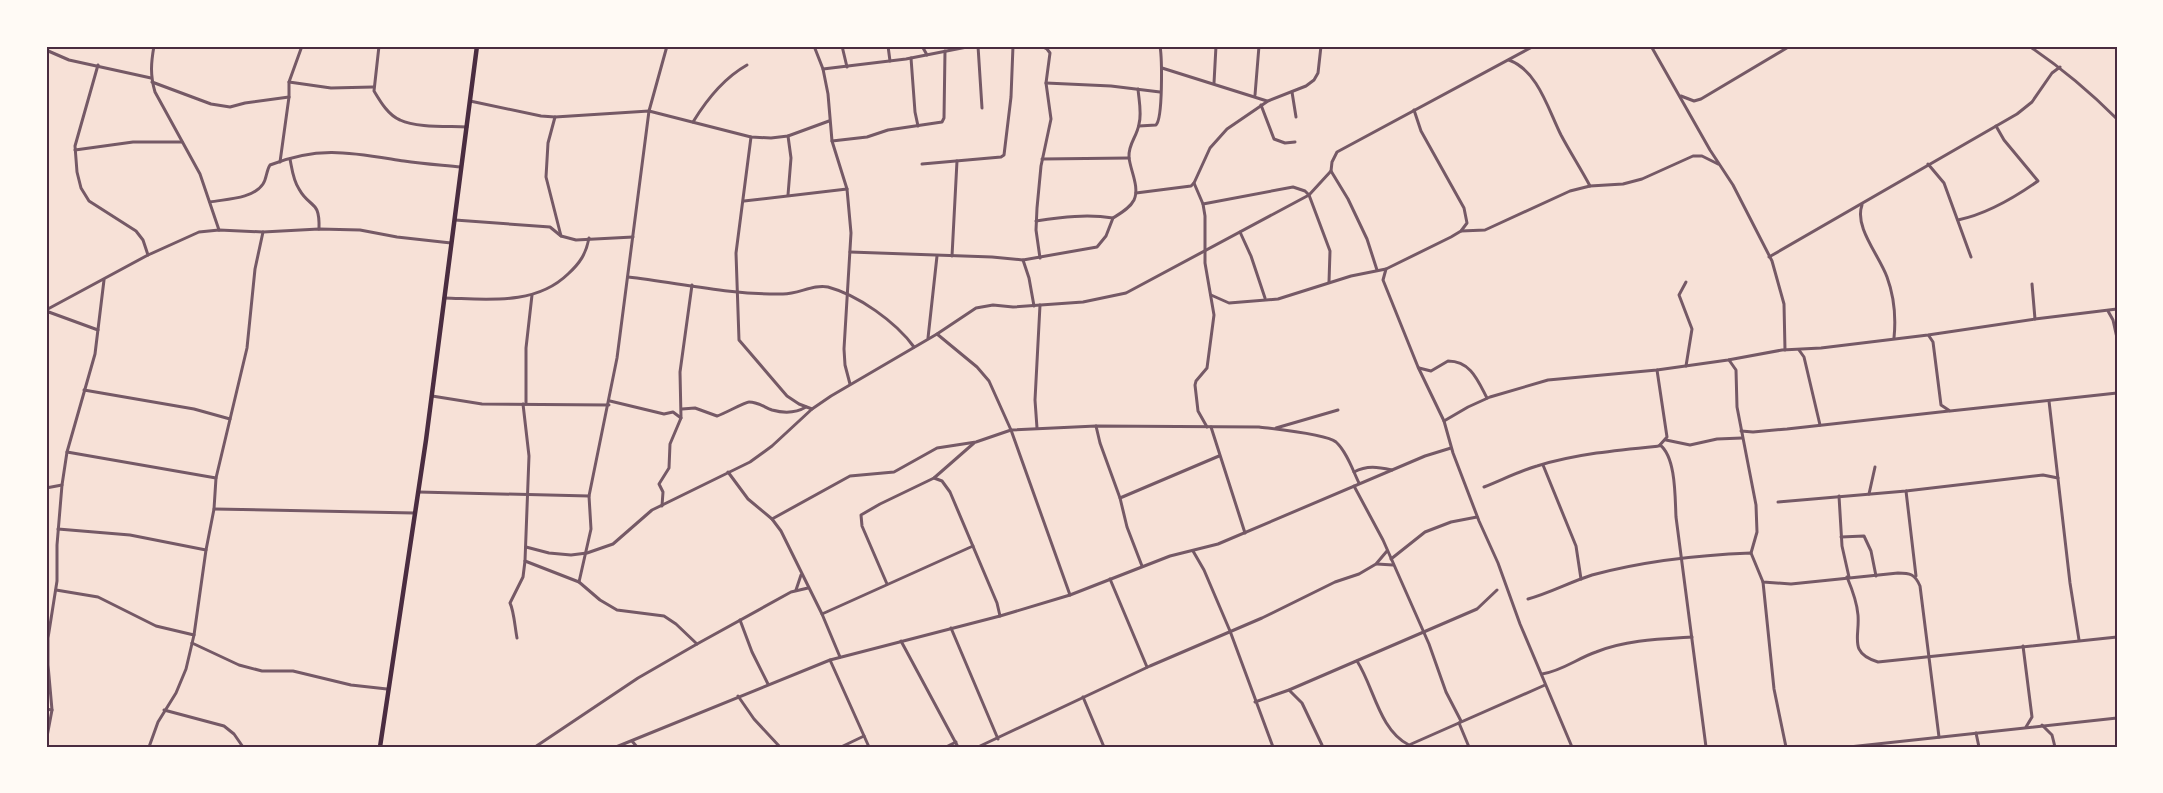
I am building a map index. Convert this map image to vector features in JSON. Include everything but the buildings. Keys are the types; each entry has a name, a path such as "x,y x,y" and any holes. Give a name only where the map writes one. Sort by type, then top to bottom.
{"main road":[{"path":"380,747 387,689 399,626 432,396 477,46"}],"street":[{"path":"154,46 151,64 152,82 163,107 200,174 219,230"},
{"path":"280,162 289,97 289,82 302,46"},
{"path":"379,46 373,87 383,104 399,120 412,123 467,127"},
{"path":"579,582 591,529 589,496 609,403 628,278 649,111 668,46"},
{"path":"814,46 823,69 828,94 832,140 847,189 851,233 844,349 845,365 850,384"},
{"path":"842,46 847,67"},
{"path":"888,46 890,61"},
{"path":"922,46 927,55"},
{"path":"823,69 911,58 972,46"},
{"path":"978,46 982,108"},
{"path":"922,164 1001,157 1004,155 1011,97 1013,46"},
{"path":"1040,258 1036,221 1042,159 1051,119 1046,82 1050,53 1047,48 1041,46"},
{"path":"1139,126 1151,126 1159,122 1162,68 1160,46"},
{"path":"1214,83 1216,46"},
{"path":"1255,96 1259,46"},
{"path":"1136,193 1185,188 1194,183 1210,148 1227,129 1268,101 1306,86 1314,80 1318,73 1321,46"},
{"path":"526,547 549,553 571,555 587,553 613,544 652,510 761,455 810,408 928,339 976,308 993,305 1034,306 1083,302 1126,293 1309,195 1331,171 1332,162 1337,152 1534,46"},
{"path":"1651,46 1710,150 1733,185 1769,257 1778,280 1784,304 1785,350"},
{"path":"1680,96 1701,100 1790,46"},
{"path":"2029,46 2060,67 2117,119"},
{"path":"46,50 69,60 151,78"},
{"path":"832,140 867,137 888,130 940,123 944,118 945,51"},
{"path":"911,58 915,112 918,126"},
{"path":"1508,60 1520,64 1538,87 1562,137 1590,186"},
{"path":"98,65 75,150 77,172 84,196 136,231 143,240 148,256"},
{"path":"693,122 716,91 731,75 747,65"},
{"path":"1769,257 2017,114 2032,102 2052,73 2060,67"},
{"path":"1162,68 1268,101"},
{"path":"152,82 211,104 230,107 289,97"},
{"path":"289,82 331,88 373,87"},
{"path":"1046,82 1160,92"},
{"path":"850,252 1023,260 1097,247 1106,236 1113,218 1125,210 1136,193 1129,158 1130,142 1139,126 1141,113 1138,89"},
{"path":"1292,92 1296,116"},
{"path":"470,101 554,117 649,111 751,137 771,138 788,136 829,121"},
{"path":"1261,105 1274,139 1285,143 1295,142"},
{"path":"1414,110 1421,131 1466,212 1467,223 1461,231"},
{"path":"554,117 548,143 546,177 561,236"},
{"path":"1958,220 1970,218 1996,206 2038,181 2010,148 1996,126"},
{"path":"788,136 791,158 788,195"},
{"path":"751,137 736,253 739,340 787,396 798,404 810,408"},
{"path":"75,150 134,142 183,142"},
{"path":"210,202 234,198 253,192 262,185 268,168 280,162 307,154 362,153 404,161 462,168"},
{"path":"1211,295 1229,303 1265,298 1278,299 1329,282 1386,269 1461,231 1485,230 1570,191 1590,186 1623,184 1635,181 1697,155 1720,164"},
{"path":"1042,159 1129,158"},
{"path":"290,159 299,191 319,211 319,228"},
{"path":"952,256 957,161"},
{"path":"1928,164 1944,183 1971,257"},
{"path":"1331,171 1348,199 1367,239 1377,270"},
{"path":"1194,183 1203,204 1205,216 1204,250 1214,315 1207,368 1195,385 1198,411 1209,427 1225,467 1245,533"},
{"path":"1203,204 1293,187 1305,191 1309,195 1330,251 1329,282"},
{"path":"744,201 847,189"},
{"path":"1862,204 1859,217 1887,276 1890,288 1894,305 1894,339"},
{"path":"1036,221 1094,215 1113,218"},
{"path":"454,220 550,226 561,236 576,240 633,237"},
{"path":"46,311 148,256 199,232 219,230 263,232 319,228 360,230 397,237 452,243"},
{"path":"149,747 164,710 176,693 186,669 194,635 214,509 216,478 247,348 255,269 263,232"},
{"path":"1240,232 1251,256 1265,298"},
{"path":"444,298 494,299 532,295 558,284 578,265 584,258 589,238"},
{"path":"928,339 937,256"},
{"path":"1023,260 1029,278 1034,306"},
{"path":"1386,269 1383,280 1418,367 1444,422 1451,448 1477,517 1572,747"},
{"path":"628,278 737,291 783,294 796,293 821,286 848,295 903,332 914,347"},
{"path":"46,742 52,710 48,691 48,629 56,590 62,485 67,452 95,354 104,280"},
{"path":"1686,282 1679,295 1692,329 1686,366"},
{"path":"2032,284 2035,319"},
{"path":"662,506 664,492 659,484 669,468 670,444 682,418 680,372 692,285"},
{"path":"517,638 510,603 523,577 526,547 529,456 525,404 526,348 532,295"},
{"path":"1037,428 1035,400 1040,305"},
{"path":"1444,422 1468,406 1487,398 1548,380 1657,370 1785,350 1928,335 2117,309"},
{"path":"2108,310 2113,320 2117,338"},
{"path":"46,311 98,330"},
{"path":"936,334 977,367 989,381 1011,430 1070,595"},
{"path":"1928,335 1934,342 1942,405 1950,411"},
{"path":"1798,349 1804,357 1820,425"},
{"path":"1729,360 1736,370 1737,408 1756,505 1757,532 1752,553 1763,582 1774,689 1786,747"},
{"path":"1418,367 1420,370 1431,371 1452,361 1466,366 1476,376 1487,398"},
{"path":"1657,370 1666,440"},
{"path":"84,390 194,410 230,419"},
{"path":"1741,431 1753,432 2117,393"},
{"path":"432,396 482,404 609,403 664,414 673,412 682,418"},
{"path":"2049,401 2079,640"},
{"path":"682,409 695,408 717,416 734,410 746,402 756,402 772,410 783,412 810,408"},
{"path":"1273,429 1338,410"},
{"path":"1096,426 1100,443 1120,498 1127,527 1142,566"},
{"path":"772,519 850,476 894,472 937,448 976,442 1011,430 1037,428 1096,426 1273,429 1334,440 1340,447 1359,484"},
{"path":"1666,440 1690,445 1717,439 1742,438"},
{"path":"1484,487 1543,465 1588,455 1660,445 1666,440"},
{"path":"887,584 862,526 862,516 880,504 934,478 976,442"},
{"path":"1660,445 1669,458 1706,747"},
{"path":"616,747 830,660 1000,616 1070,595 1142,566 1218,544 1425,456 1451,448"},
{"path":"67,452 216,478"},
{"path":"1120,498 1219,456"},
{"path":"1543,465 1576,546 1582,579"},
{"path":"1354,472 1367,467 1392,470"},
{"path":"1870,494 1875,467"},
{"path":"728,472 748,499 772,519 781,531 801,576 822,614 840,657"},
{"path":"1778,502 1906,491 2042,475 2058,478"},
{"path":"934,478 942,481 950,492 997,603 1000,616"},
{"path":"46,488 62,485"},
{"path":"1354,486 1380,533 1423,631 1469,747"},
{"path":"1906,491 1916,577 1920,586 1930,655 1939,737"},
{"path":"417,492 589,496"},
{"path":"1839,496 1841,537 1848,577 1858,616 1856,643 1868,659 1878,662 1930,655 2117,637"},
{"path":"214,509 414,513"},
{"path":"1391,559 1425,532 1451,522 1477,517"},
{"path":"58,529 130,536 206,550"},
{"path":"1841,537 1864,536 1871,551 1876,576"},
{"path":"822,614 973,546"},
{"path":"1193,550 1204,570 1230,631 1273,747"},
{"path":"978,747 1147,667 1335,582 1359,574 1376,564 1387,551"},
{"path":"1528,600 1582,579 1682,557 1752,553"},
{"path":"525,561 579,582 600,600 617,610 664,616 676,624 697,644"},
{"path":"1376,564 1393,565"},
{"path":"1763,582 1779,584 1906,573 1916,577"},
{"path":"795,590 801,576"},
{"path":"1110,579 1147,667"},
{"path":"536,747 638,678 795,590 808,588"},
{"path":"56,590 98,597 156,626 194,635"},
{"path":"1255,702 1289,690 1477,609 1497,590"},
{"path":"740,620 752,652 768,684"},
{"path":"951,628 998,739"},
{"path":"1542,674 1552,672 1610,647 1645,641 1692,637"},
{"path":"900,641 958,747"},
{"path":"192,643 239,665 262,671 293,671 351,685 387,689"},
{"path":"2023,646 2032,717 2026,727"},
{"path":"830,660 869,747"},
{"path":"1357,660 1369,681 1378,705 1400,740 1409,744 1413,744 1545,685"},
{"path":"1289,690 1302,703 1322,745"},
{"path":"738,696 754,719 780,747"},
{"path":"1083,697 1104,747"},
{"path":"46,709 52,710"},
{"path":"164,710 224,726 234,734 243,747"},
{"path":"1850,747 2117,718"},
{"path":"2042,726 2052,735 2055,747"},
{"path":"1976,732 1979,747"},
{"path":"841,747 864,736"},
{"path":"632,741 637,747"},
{"path":"946,747 956,742"}]}
